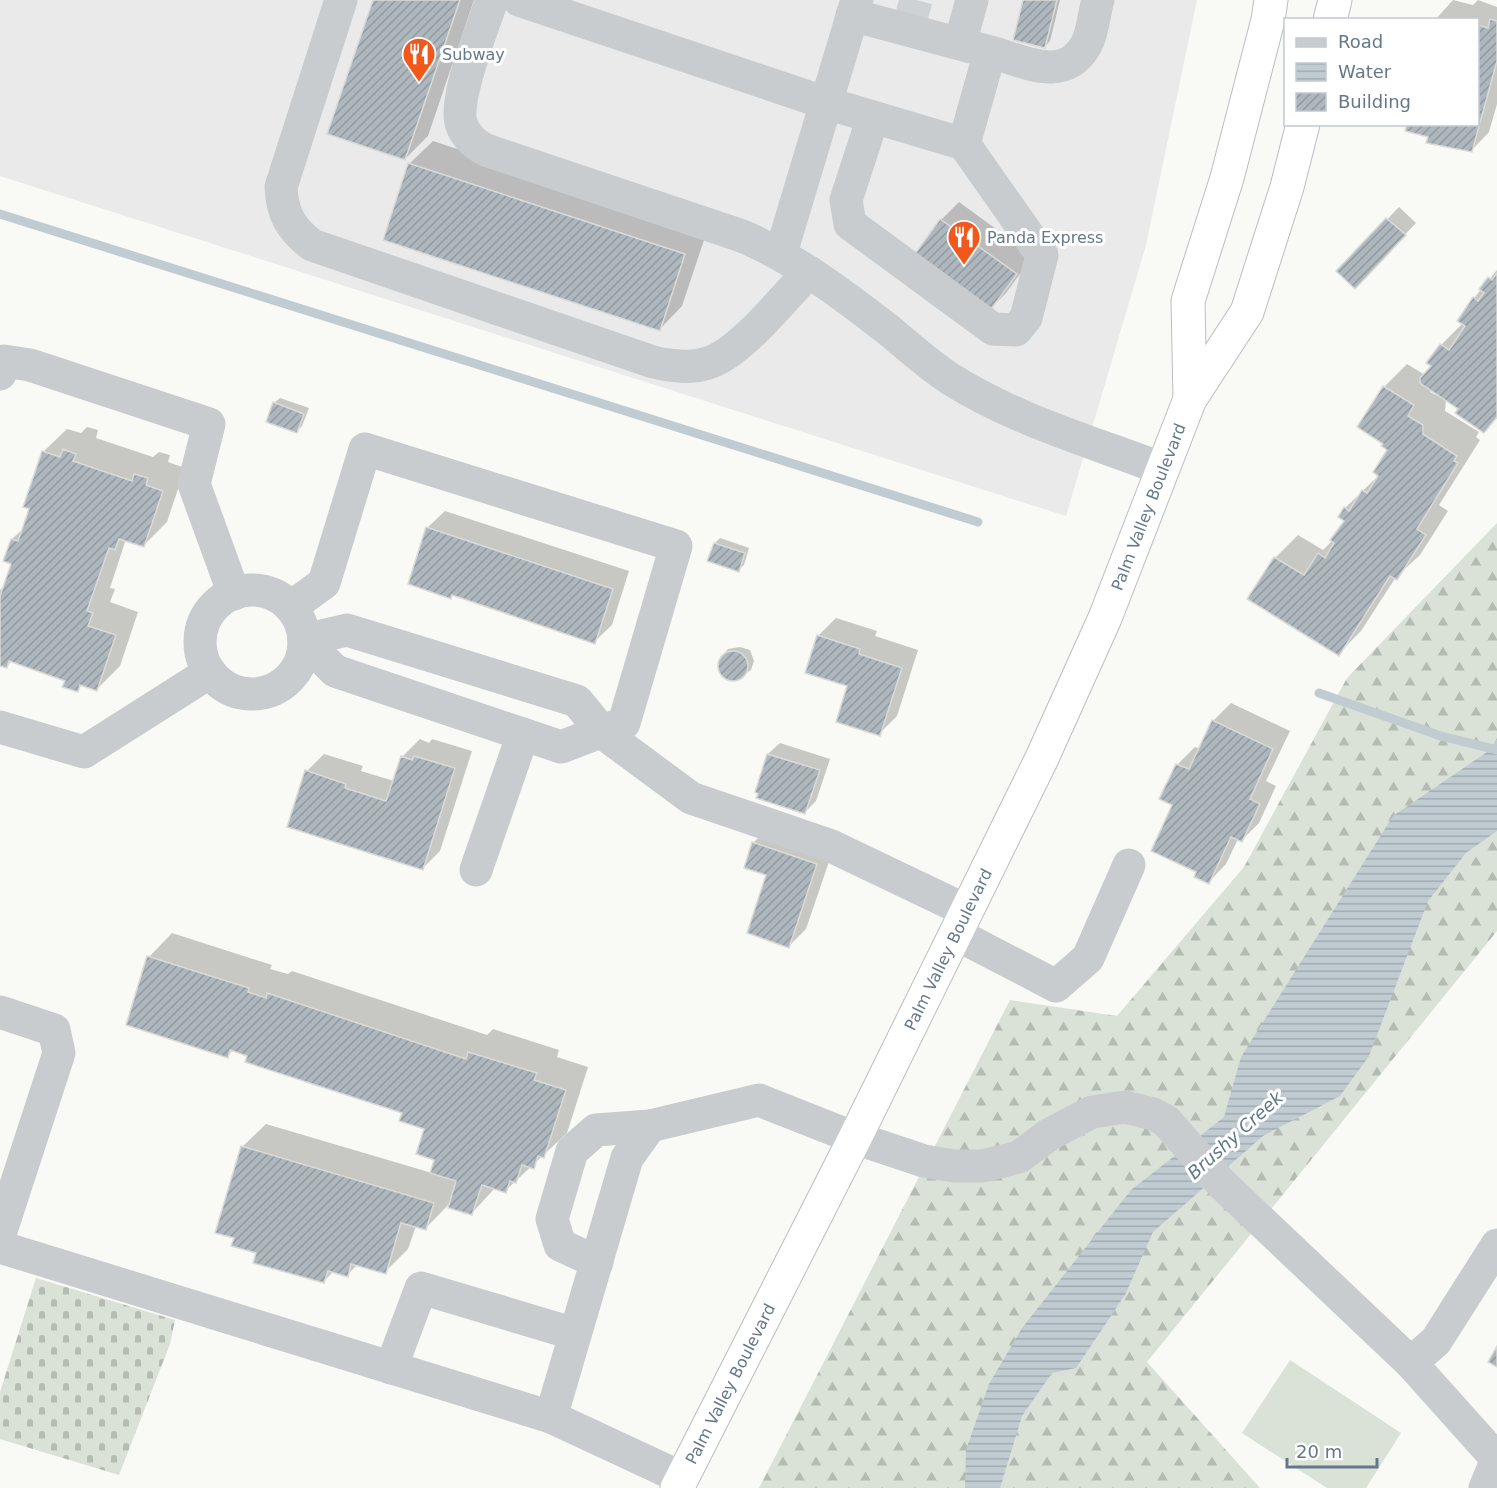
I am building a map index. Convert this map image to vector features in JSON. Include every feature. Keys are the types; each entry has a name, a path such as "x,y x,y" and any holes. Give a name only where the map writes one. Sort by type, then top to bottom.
{"highway":[{"name":"Palm Valley Boulevard","path":"1190,399 1188,302 1227,178 1268,20 1270,0"},
{"path":"1330,18 1335,0"},
{"name":"Palm Valley Boulevard","path":"680,1483 855,1138 1042,758 1105,618 1190,399 1247,312 1287,187 1302,126"}],"lane":[{"path":"340,0 281,187 282,205 289,223 312,245 652,362 672,366 708,363 723,356 739,344 809,272"},
{"path":"492,0 461,98 461,123 474,144 742,236 781,253 929,364 975,394 1020,414 1162,469"},
{"path":"519,0 826,103 964,144 1042,255 1026,318 1016,330 993,329 850,224 846,200 873,117"},
{"path":"964,144 975,48 972,0"},
{"path":"781,253 854,8 975,48 1054,69 1067,65 1086,45 1098,0"},
{"path":"0,374 4,361 30,365 208,424 194,484 234,594"},
{"path":"291,607 324,583 365,449 676,546 624,723 603,733 561,747 335,671 304,640"},
{"path":"260,591 277,596 291,607 300,622 304,640 302,656 295,672 283,684 269,692 253,695 236,692 221,684 210,672 202,657 200,641 204,624 213,608 234,594 260,591"},
{"path":"304,640 347,630 577,700 603,733 691,798 829,845 961,923 1056,986 1088,958 1129,865"},
{"path":"0,727 84,752 210,672"},
{"path":"476,870 523,734"},
{"path":"0,1012 54,1030 59,1053 0,1234"},
{"path":"597,1262 560,1245 552,1219 572,1151 596,1130 650,1126 759,1100 855,1138 924,1161 954,1166 983,1166 1019,1157 1050,1134 1092,1112 1125,1107 1153,1114 1166,1121 1222,1184 1411,1363 1497,1459 1485,1488"},
{"path":"550,1417 627,1158 650,1126"},
{"path":"1411,1363 1436,1341 1497,1245"},
{"path":"0,1247 550,1417 680,1483"},
{"path":"391,1368 421,1288 575,1334"}],"shaded area":[{"path":"0,0 1197,0 1146,245 1066,516 0,176"}],"green space":[{"path":"1497,523 1497,931 1147,1362 1260,1488 759,1488 1010,1000 1117,1016 1244,867 1347,678"},
{"path":"36,1278 175,1320 170,1344 119,1475 0,1439 0,1392"},
{"path":"1290,1360 1401,1433 1366,1488 1327,1488 1242,1433"}],"water":[{"name":"Brushy Creek","path":"1497,738 1497,831 1466,853 1428,901 1369,1056 1340,1096 1263,1136 1153,1232 1125,1295 1076,1368 1052,1373 1022,1416 1000,1488 965,1488 966,1450 989,1384 1022,1328 1131,1190 1224,1117 1241,1057 1393,816 1490,750"}],"building":[{"path":"373,0 460,0 405,160 327,134"},
{"path":"1023,0 1057,0 1045,48 1013,40"},
{"path":"1490,19 1497,21 1497,61 1472,152 1426,143 1428,137 1405,131 1406,126 1479,126 1479,25 1488,28"},
{"path":"408,163 685,254 660,331 383,240"},
{"path":"1386,218 1406,235 1355,289 1336,271"},
{"name":"Panda Express","path":"940,219 1017,274 989,312 912,258"},
{"path":"1497,273 1497,417 1484,433 1455,413 1458,409 1420,383 1420,378 1431,366 1426,363 1440,344 1449,350 1465,326 1457,321 1473,297 1478,301 1484,293 1479,289 1488,277 1492,280"},
{"path":"1383,386 1414,405 1408,416 1423,425 1423,434 1457,456 1454,461 1458,463 1417,529 1426,535 1397,580 1390,576 1339,656 1247,599 1274,557 1304,575 1318,553 1325,558 1334,543 1330,540 1344,521 1338,517 1344,507 1349,511 1362,490 1367,493 1378,476 1373,472 1387,450 1381,446 1383,444 1357,427"},
{"path":"273,402 304,414 297,433 266,422"},
{"path":"63,449 76,454 73,461 132,481 134,474 148,478 146,485 163,491 144,547 119,539 115,550 109,548 87,611 93,613 88,626 116,635 97,691 80,685 78,692 62,687 65,681 9,661 7,668 0,666 0,596 11,564 3,561 11,539 18,541 29,509 23,507 42,451 60,457"},
{"path":"426,527 613,589 595,644 452,595 451,599 408,584"},
{"path":"714,543 745,553 739,572 707,561"},
{"path":"817,635 860,649 859,654 902,668 880,736 836,722 847,686 805,673"},
{"path":"733,651 744,655 748,666 744,677 733,681 722,677 718,666 722,655"},
{"path":"1212,720 1273,749 1250,799 1260,804 1242,842 1231,837 1209,884 1194,877 1196,872 1151,851 1172,805 1159,799 1176,764 1189,769"},
{"path":"767,754 820,770 805,814 756,798 758,794 755,792"},
{"path":"401,756 412,760 414,756 455,768 423,870 287,827 305,770 346,784 345,788 386,801"},
{"path":"752,842 817,864 789,948 747,933 766,875 744,868"},
{"path":"147,956 249,988 248,992 266,998 267,993 466,1059 468,1052 537,1073 534,1080 566,1090 544,1158 538,1156 534,1169 522,1165 516,1183 510,1181 506,1193 482,1185 472,1215 448,1208 456,1181 430,1173 434,1160 416,1154 424,1129 399,1121 402,1113 245,1062 247,1056 230,1050 228,1058 126,1025"},
{"path":"241,1146 434,1203 426,1230 401,1223 386,1274 351,1264 348,1277 328,1271 324,1283 253,1263 256,1253 231,1246 234,1238 215,1233"},
{"path":"1497,1346 1497,1367 1488,1362"}],"waterway":[{"path":"0,214 978,522"},
{"path":"1319,693 1441,736 1497,750"}],"tunnel":[{"path":"908,30 916,0"}],"place":[{"name":"Subway","path":"419,83"},
{"name":"Panda Express","path":"964,266"}]}
